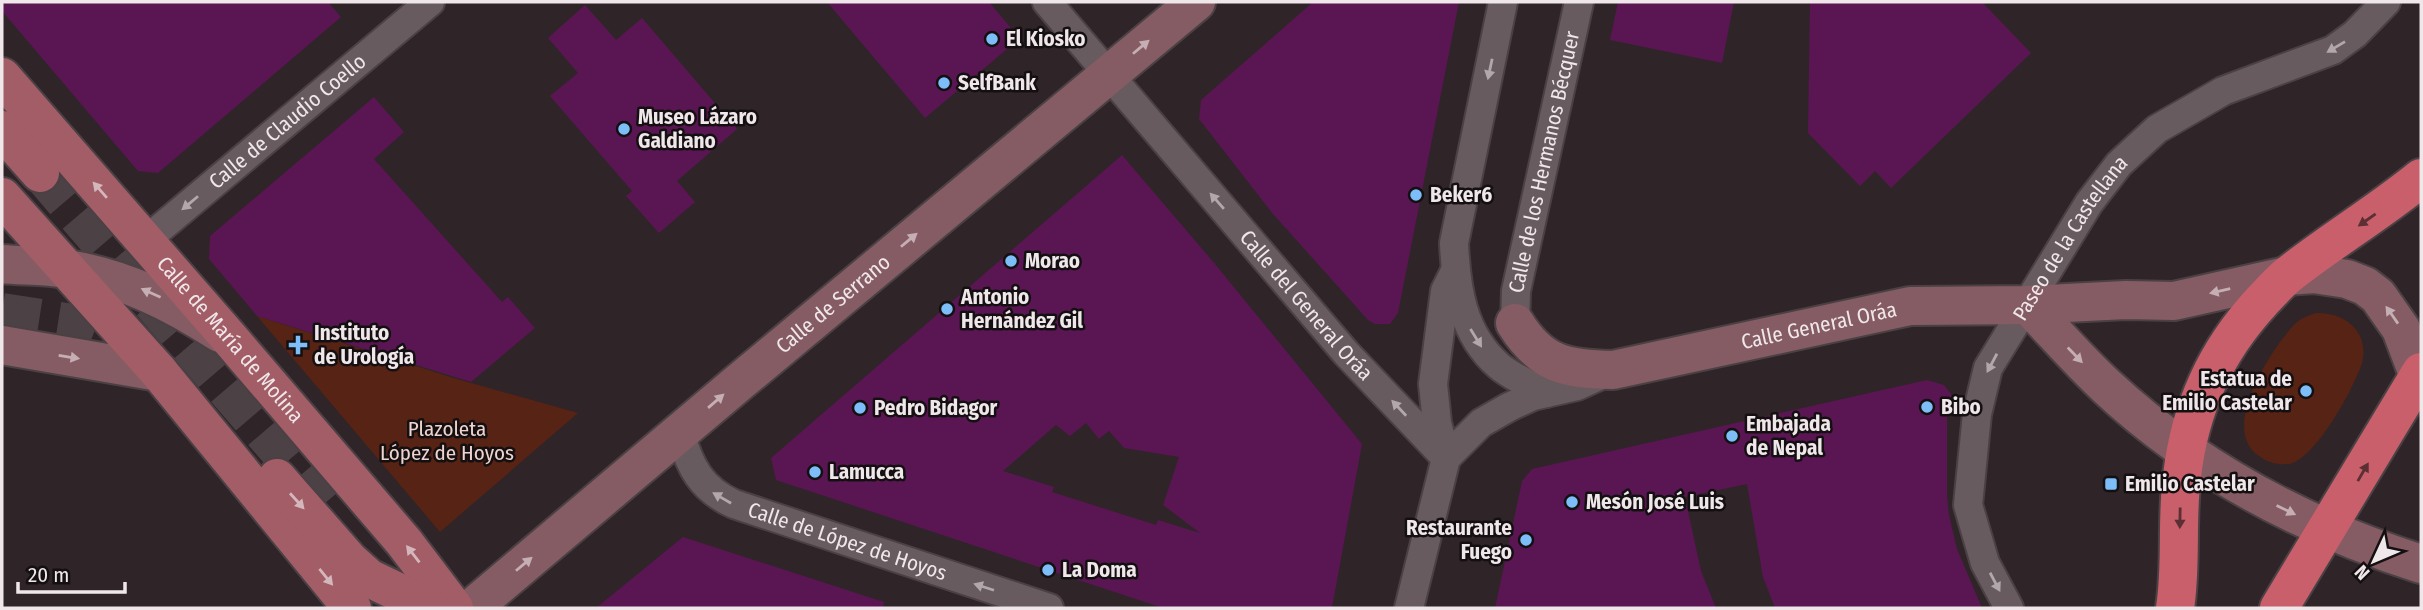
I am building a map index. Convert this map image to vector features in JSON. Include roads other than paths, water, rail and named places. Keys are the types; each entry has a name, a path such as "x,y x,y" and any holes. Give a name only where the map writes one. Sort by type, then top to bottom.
{"highway":[{"path":"2175,608 2186,450 2192,423 2212,369 2241,326 2286,276 2381,210 2421,178"},
{"path":"2279,608 2421,377"}],"main road":[{"name":"Calle de María de Molina","path":"2,77 404,542 454,608"},
{"path":"2,130 40,173"},
{"path":"2,197 159,372 352,608"},
{"path":"159,372 203,400 231,426 369,578 431,608"}],"street":[{"name":"Calle de Claudio Coello","path":"145,241 430,2"},
{"name":"Calle del General Oráa","path":"1047,2 1346,353 1446,458"},
{"name":"Calle de Serrano","path":"472,608 1196,2"},
{"path":"1503,2 1454,243 1455,270 1459,297 1471,332 1483,350 1500,367 1546,393"},
{"name":"Calle de los Hermanos Bécquer","path":"1515,323 1516,291 1579,2"},
{"name":"Paseo de la Castellana","path":"2009,608 1985,563 1968,505 1974,433 1988,368 2089,203 2119,164 2157,129 2223,91 2333,50 2355,34 2386,2"},
{"path":"2,264 65,268 115,279 154,294 231,340"},
{"path":"1409,608 1446,458 1437,423 1433,384 1445,291 1455,270"},
{"path":"2286,276 2333,275 2365,286 2378,296 2401,329 2421,377"},
{"name":"Calle General Oráa","path":"1515,323 1537,351 1558,363 1574,369 1613,370 1902,307 2174,301 2286,276"},
{"path":"2028,305 2107,387 2146,420 2225,477 2326,529 2421,564"},
{"path":"2,345 159,372"},
{"path":"1446,458 1481,423 1509,407 1546,393 1577,386 1613,370"},
{"name":"Calle de López de Hoyos","path":"680,433 688,461 717,496 734,504 1049,608"}],"tunnel":[{"path":"40,173 324,504"},
{"path":"2,312 85,325 143,347"}],"place":[{"name":"El Kiosko","path":"992,39"},
{"name":"SelfBank","path":"944,83"},
{"name":"Museo Lázaro Galdiano","path":"624,129"},
{"name":"Beker6","path":"1416,195"},
{"name":"Morao","path":"1011,261"},
{"name":"Antonio Hernández Gil","path":"947,309"},
{"name":"Instituto de Urología","path":"298,345"},
{"name":"Estatua de Emilio Castelar","path":"2306,391"},
{"name":"Bibo","path":"1927,407"},
{"name":"Pedro Bidagor","path":"860,408"},
{"name":"Embajada de Nepal","path":"1732,436"},
{"name":"Lamucca","path":"815,472"},
{"name":"Emilio Castelar","path":"2111,484"},
{"name":"Mesón José Luis","path":"1572,502"},
{"name":"Restaurante Fuego","path":"1526,540"},
{"name":"La Doma","path":"1048,570"}],"park label":[{"name":"Plazoleta López de Hoyos","path":"447,441"}]}
